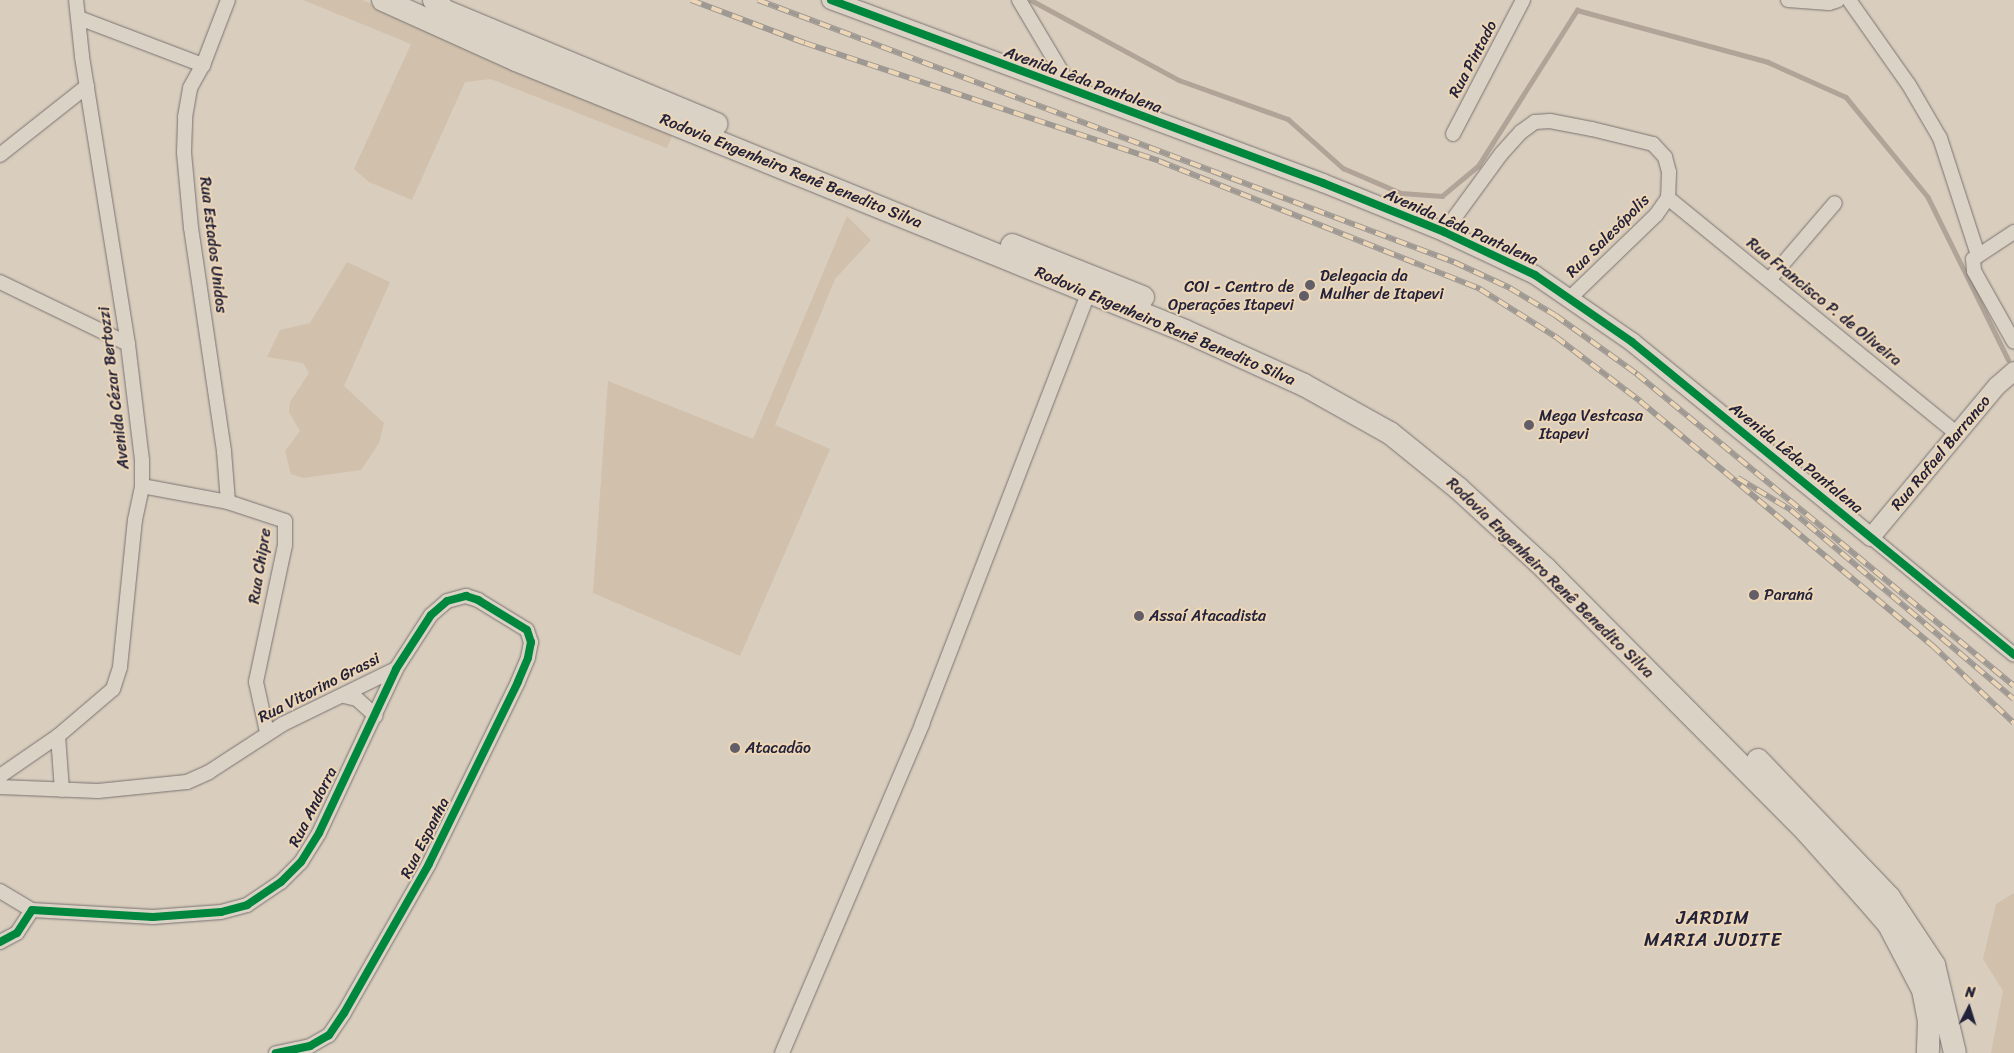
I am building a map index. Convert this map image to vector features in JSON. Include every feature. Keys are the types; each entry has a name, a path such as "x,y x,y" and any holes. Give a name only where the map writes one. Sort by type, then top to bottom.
{"main road":[{"name":"Rodovia Engenheiro Renê Benedito Silva","path":"382,0 516,60 1168,324 1304,385 1390,433 1458,488 1546,569 1806,832 1889,925 1923,990 1929,1020 1928,1053"},
{"name":"Rodovia Engenheiro Renê Benedito Silva","path":"435,1 445,11 848,180 1138,295 1288,360 1390,415 1524,530 1856,859 1889,897 1934,965 1955,1053"}],"street":[{"name":"Avenida Cézar Bertozzi","path":"0,776 58,736 113,689 120,667 134,520 142,486 142,460 128,344 87,86 76,0"},
{"name":"Rua Estados Unidos","path":"228,0 203,65 190,88 185,117 184,152 191,228 224,451 228,502"},
{"name":"Avenida Lêda Pantalena","path":"831,0 1323,183 1444,232 1535,275 1571,298 1632,342 2014,655"},
{"path":"1019,0 1073,91"},
{"name":"Rua Pintado","path":"1453,134 1523,0"},
{"path":"1788,0 1829,3 1838,0"},
{"path":"1849,0 1909,85 1940,138 1978,255"},
{"path":"79,18 203,65"},
{"path":"0,155 87,86"},
{"path":"1444,232 1501,154 1521,132 1535,122 1550,121 1584,127 1653,144 1665,157 1669,172 1668,198"},
{"name":"Rua Francisco P. de Oliveira","path":"1668,198 1957,434"},
{"name":"Rua Salesópolis","path":"1571,298 1656,215 1668,198"},
{"path":"1769,280 1835,203"},
{"path":"2014,232 1973,258 1974,271 2014,342"},
{"path":"0,282 128,344"},
{"path":"782,1053 922,724 1088,293"},
{"name":"Rua Rafael Barranco","path":"1871,537 1957,434 2014,371"},
{"name":"Rua Chipre","path":"142,486 228,502 285,521 285,545 256,682 267,732"},
{"name":"Rua Andorra","path":"32,910 153,917 222,912 247,905 280,882 300,862 319,833 350,764 376,716 396,669 431,616 447,601 466,596 492,609"},
{"name":"Rua Espanha","path":"329,1035 429,864 528,658 531,642 527,630 492,609"},
{"name":"Rua Vitorino Grassi","path":"0,787 107,790 187,782 209,772 267,732 396,669"},
{"path":"344,696 357,699 376,716"},
{"path":"58,736 62,790"},
{"path":"0,891 32,910 16,932 0,942"},
{"path":"276,1053 310,1046 329,1035"},
{"path":"320,1053 329,1035"}],"shaded area":[{"path":"303,0 362,0 673,134 667,148 491,79 465,82 412,200 369,182 354,169 411,44"},
{"path":"847,216 871,240 835,279 775,425 830,449 740,656 593,593 608,381 753,439"},
{"path":"347,262 390,282 344,386 384,423 379,443 361,470 303,478 291,474 285,451 300,431 289,412 290,402 309,373 303,363 267,357 280,330 310,323"},
{"path":"2014,893 2014,1053 1991,1053 2003,991 1983,959 1996,904"}],"waterway":[{"path":"1031,0 1179,80 1288,119 1343,168 1401,193 1442,196 1478,166 1577,10 1768,62 1846,97 1928,197 2008,359"}],"railway":[{"path":"691,0 805,43 1159,161 1480,289 1556,337 1640,401 1932,645 2014,723"},
{"path":"758,0 1454,262 1510,288 1555,315 1637,374 2014,686"},
{"path":"1738,478 1791,510 2014,699"}],"cycle path":[{"path":"831,0 1323,183 1444,232 1535,275 1632,342 2014,655"},
{"path":"0,942 17,933 32,910 153,917 221,912 247,905 281,882 301,862 319,833 396,669 431,615 447,601 466,596 478,600 527,630 531,642 528,658 518,682 429,864 344,1013 329,1035 310,1046 276,1053"}],"place":[{"name":"Delegacia da Mulher de Itapevi","path":"1310,285"},
{"name":"COI - Centro de Operações Itapevi","path":"1304,296"},
{"name":"Mega Vestcasa Itapevi","path":"1529,425"},
{"name":"Paraná","path":"1754,595"},
{"name":"Assaí Atacadista","path":"1139,616"},
{"name":"Atacadão","path":"735,748"}],"district":[{"name":"JARDIM MARIA JUDITE","path":"1713,929"}]}
